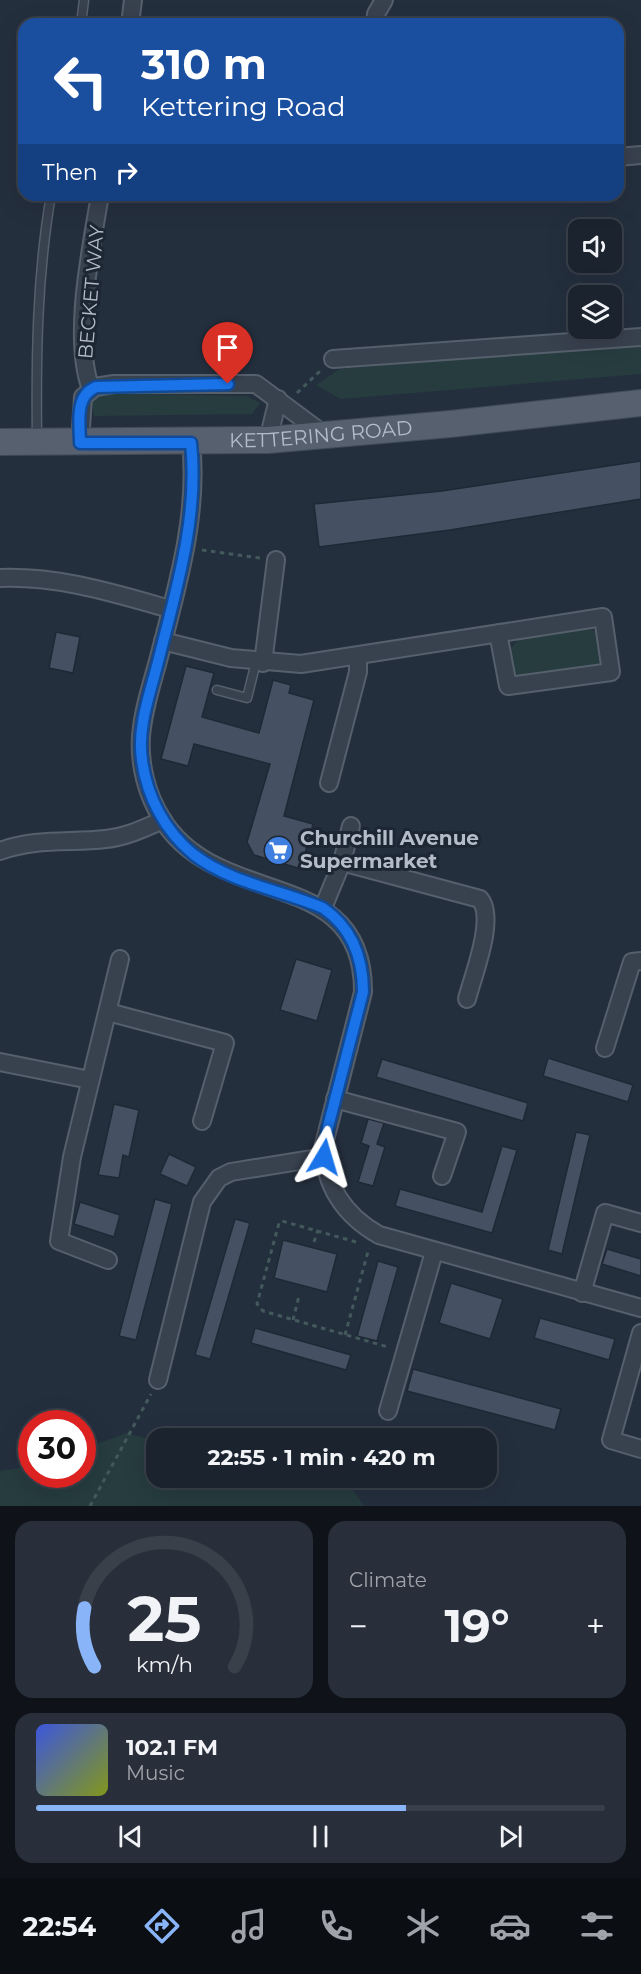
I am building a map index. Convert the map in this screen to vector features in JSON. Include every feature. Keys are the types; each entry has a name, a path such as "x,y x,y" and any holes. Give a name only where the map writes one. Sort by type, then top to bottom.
{"main road":[{"name":"KETTERING ROAD","path":"0,442 268,441 641,403"}],"street":[{"path":"131,18 133,0"},
{"path":"376,18 384,0"},
{"path":"624,156 641,155"},
{"name":"BECKET WAY","path":"91,389 84,366 84,328 88,273 99,201"},
{"path":"333,360 641,337"},
{"path":"80,443 80,404 91,389 114,384 250,383 263,387 327,436"},
{"path":"268,441 276,397"},
{"path":"191,443 194,488 185,547 143,717 141,737 146,781 163,820 177,838 212,866 323,908 333,915 354,943 363,975 360,1011 335,1099 324,1157 335,1192 349,1213 379,1235 641,1308"},
{"path":"260,662 276,560"},
{"path":"0,578 28,577 79,583 170,609"},
{"path":"163,641 260,662 302,664 358,656 498,633 603,617 611,672 508,686 498,633"},
{"path":"329,783 358,672 358,656"},
{"path":"0,851 50,840 133,834 163,820"},
{"path":"323,908 342,862 351,826"},
{"path":"342,862 480,899 485,905 488,919 467,999"},
{"path":"108,1260 59,1241 72,1157 120,959"},
{"path":"605,1048 632,962 641,961"},
{"path":"108,1012 225,1043 202,1121"},
{"path":"0,1062 90,1080"},
{"path":"335,1099 457,1132 442,1176"},
{"path":"158,1380 198,1215 209,1189 219,1178 231,1172 324,1157"},
{"path":"582,1293 605,1213 641,1223"},
{"path":"388,1411 434,1252"},
{"path":"641,1333 611,1440 641,1449"}],"lane":[{"path":"82,18 84,0"},
{"path":"37,442 36,356 40,272 50,201"},
{"path":"217,690 247,698 260,662"}],"path":[{"path":"276,397 295,395 333,360"},
{"path":"185,547 276,560"},
{"path":"359,1243 286,1221 279,1223 257,1304 263,1311 405,1352"},
{"path":"314,1242 318,1230"},
{"path":"345,1335 369,1246"},
{"path":"293,1320 299,1296"},
{"path":"90,1506 158,1380"}],"green space":[{"path":"641,344 641,374 341,399 316,385 340,369"},
{"path":"90,393 246,396 260,403 252,414 94,416"},
{"path":"586,627 598,633 603,659 593,669 520,678 511,668 510,649 519,639"},
{"path":"127,1433 146,1438 146,1488 342,1488 354,1491 364,1506 0,1506 0,1471 18,1468 18,1488 96,1488 96,1444"}],"building":[{"path":"641,461 641,499 450,530 319,547 314,504 442,491"},
{"path":"56,632 80,637 73,673 49,668"},
{"path":"186,666 214,673 202,717 259,733 273,680 291,685 289,693 314,700 284,816 313,824 301,869 254,855 247,842 270,764 194,744 188,766 161,759"},
{"path":"296,959 332,970 317,1021 280,1010"},
{"path":"548,1058 633,1085 628,1102 543,1076"},
{"path":"382,1059 528,1103 523,1121 376,1077"},
{"path":"114,1104 139,1110 129,1157 123,1155 119,1178 98,1175"},
{"path":"368,1119 384,1123 377,1144 385,1147 373,1186 358,1182 369,1146 361,1143"},
{"path":"576,1132 590,1135 562,1254 548,1250"},
{"path":"502,1146 517,1150 492,1233 395,1206 400,1189 482,1212"},
{"path":"169,1154 196,1167 187,1186 160,1174"},
{"path":"155,1199 172,1204 136,1340 119,1336"},
{"path":"80,1202 120,1215 114,1237 74,1224"},
{"path":"235,1219 250,1223 210,1359 195,1355"},
{"path":"283,1240 337,1254 327,1292 274,1278"},
{"path":"607,1249 641,1259 641,1276 602,1264"},
{"path":"378,1261 398,1267 377,1341 357,1336"},
{"path":"451,1283 503,1299 490,1339 439,1323"},
{"path":"540,1318 615,1339 609,1360 534,1338"},
{"path":"255,1328 351,1355 346,1370 251,1343"},
{"path":"413,1369 561,1409 555,1430 407,1391"}],"place":[{"name":"Churchill Avenue Supermarket","path":"279,850"}],"route":[{"path":"228,384 114,384 96,387 86,393 80,404 80,443 191,443 194,474 192,505 181,567 143,717 142,759 146,781 163,820 194,854 231,875 323,908 345,928 354,943 360,958 363,992 360,1011 328,1127 324,1157"}]}
